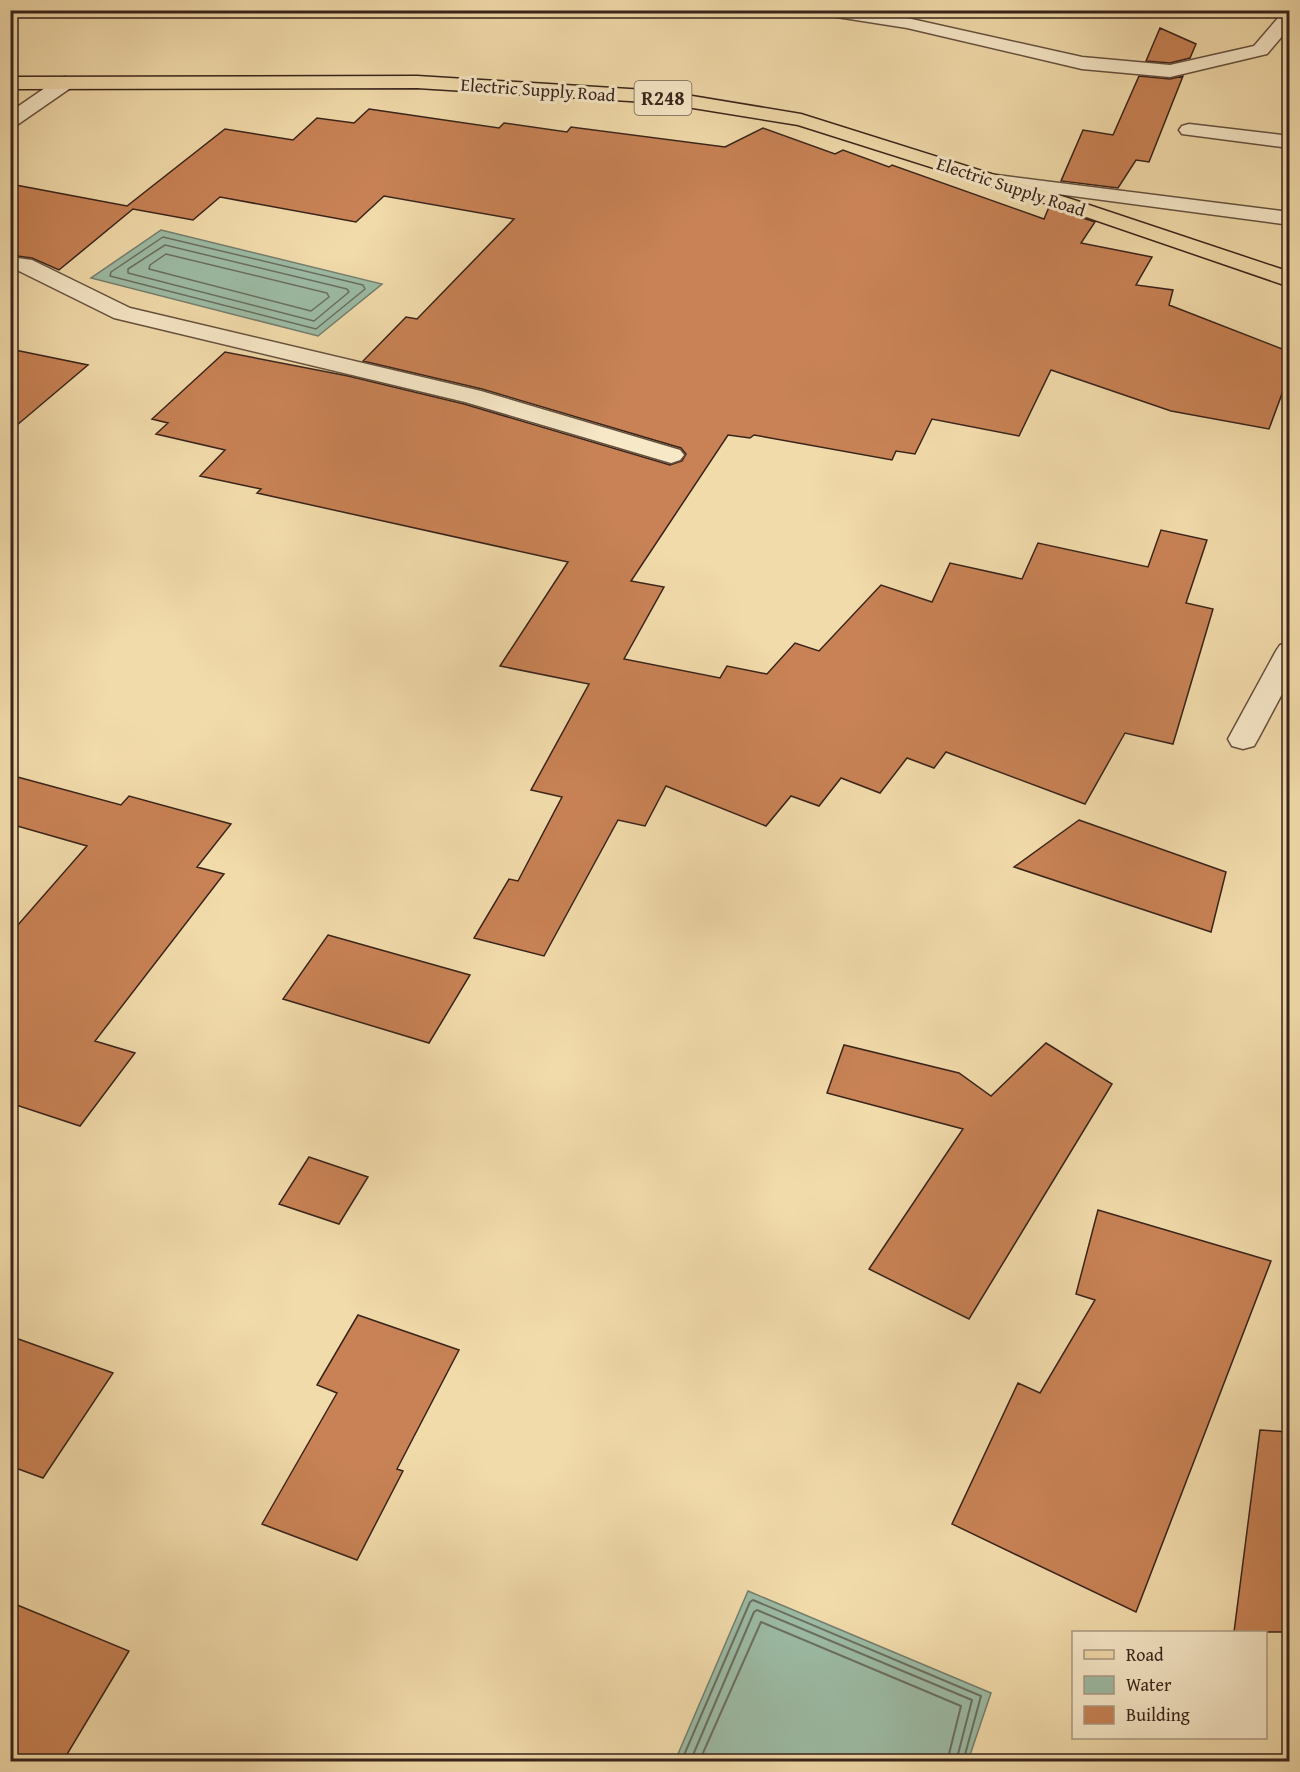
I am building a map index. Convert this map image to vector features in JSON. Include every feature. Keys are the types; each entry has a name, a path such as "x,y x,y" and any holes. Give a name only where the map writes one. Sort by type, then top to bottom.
{"main road":[{"name":"Electric Supply Road","path":"10,83 417,82 662,97 801,120 1290,280"}],"street":[{"path":"824,10 907,23 1082,63 1170,71 1260,50 1290,15"},
{"path":"10,121 65,83"},
{"path":"1189,130 1290,142"},
{"path":"989,180 1290,219"},
{"path":"10,264 24,266 122,314 472,396 671,455"},
{"path":"1243,739 1290,651"}],"water":[{"path":"161,230 382,284 318,336 91,278"},
{"path":"748,1591 991,1693 968,1761 675,1761"}],"building":[{"path":"1160,28 1196,44 1190,58 1170,63 1146,61"},
{"path":"1139,76 1170,79 1183,76 1149,162 1136,160 1118,188 1061,181 1083,130 1113,135"},
{"path":"369,109 499,128 504,123 567,132 571,127 725,147 763,128 835,154 843,150 889,167 892,165 1044,219 1049,207 1095,222 1081,243 1152,257 1136,285 1173,290 1169,305 1290,352 1290,372 1269,429 1171,411 1051,370 1019,436 932,419 915,454 896,451 892,460 754,435 750,438 728,435 631,581 664,587 624,659 720,678 727,666 767,674 795,643 819,651 881,585 932,602 950,563 1022,579 1038,543 1148,567 1161,530 1207,540 1186,603 1213,609 1173,744 1125,733 1085,804 946,752 934,768 907,758 880,793 841,778 819,806 791,796 766,826 666,786 645,826 618,820 544,956 474,938 509,879 518,881 562,797 531,790 589,684 500,666 568,562 257,493 261,489 200,476 225,450 156,434 168,423 152,419 225,352 348,376 464,404 670,465 682,461 686,454 681,448 482,389 363,361 406,317 417,319 514,219 384,196 356,222 220,197 193,220 133,209 59,270 32,258 10,255 10,184 127,206 225,129 293,140 317,118 354,123"},
{"path":"10,349 88,365 10,431"},
{"path":"10,775 121,805 129,796 231,824 197,867 224,874 95,1041 135,1053 80,1126 10,1103 10,934 87,846 10,824"},
{"path":"1079,820 1226,872 1211,932 1014,867"},
{"path":"328,935 470,975 429,1043 283,999"},
{"path":"1046,1043 1112,1084 969,1319 869,1269 963,1129 827,1093 844,1045 959,1073 991,1096"},
{"path":"309,1157 368,1177 339,1224 279,1204"},
{"path":"1098,1210 1271,1261 1136,1612 952,1524 1018,1383 1040,1393 1095,1300 1076,1294"},
{"path":"358,1315 459,1350 397,1469 403,1471 357,1560 262,1524 337,1393 317,1385"},
{"path":"10,1336 113,1373 43,1478 10,1466"},
{"path":"1260,1430 1290,1432 1290,1632 1234,1631"},
{"path":"10,1602 129,1651 63,1761 10,1761"}]}
